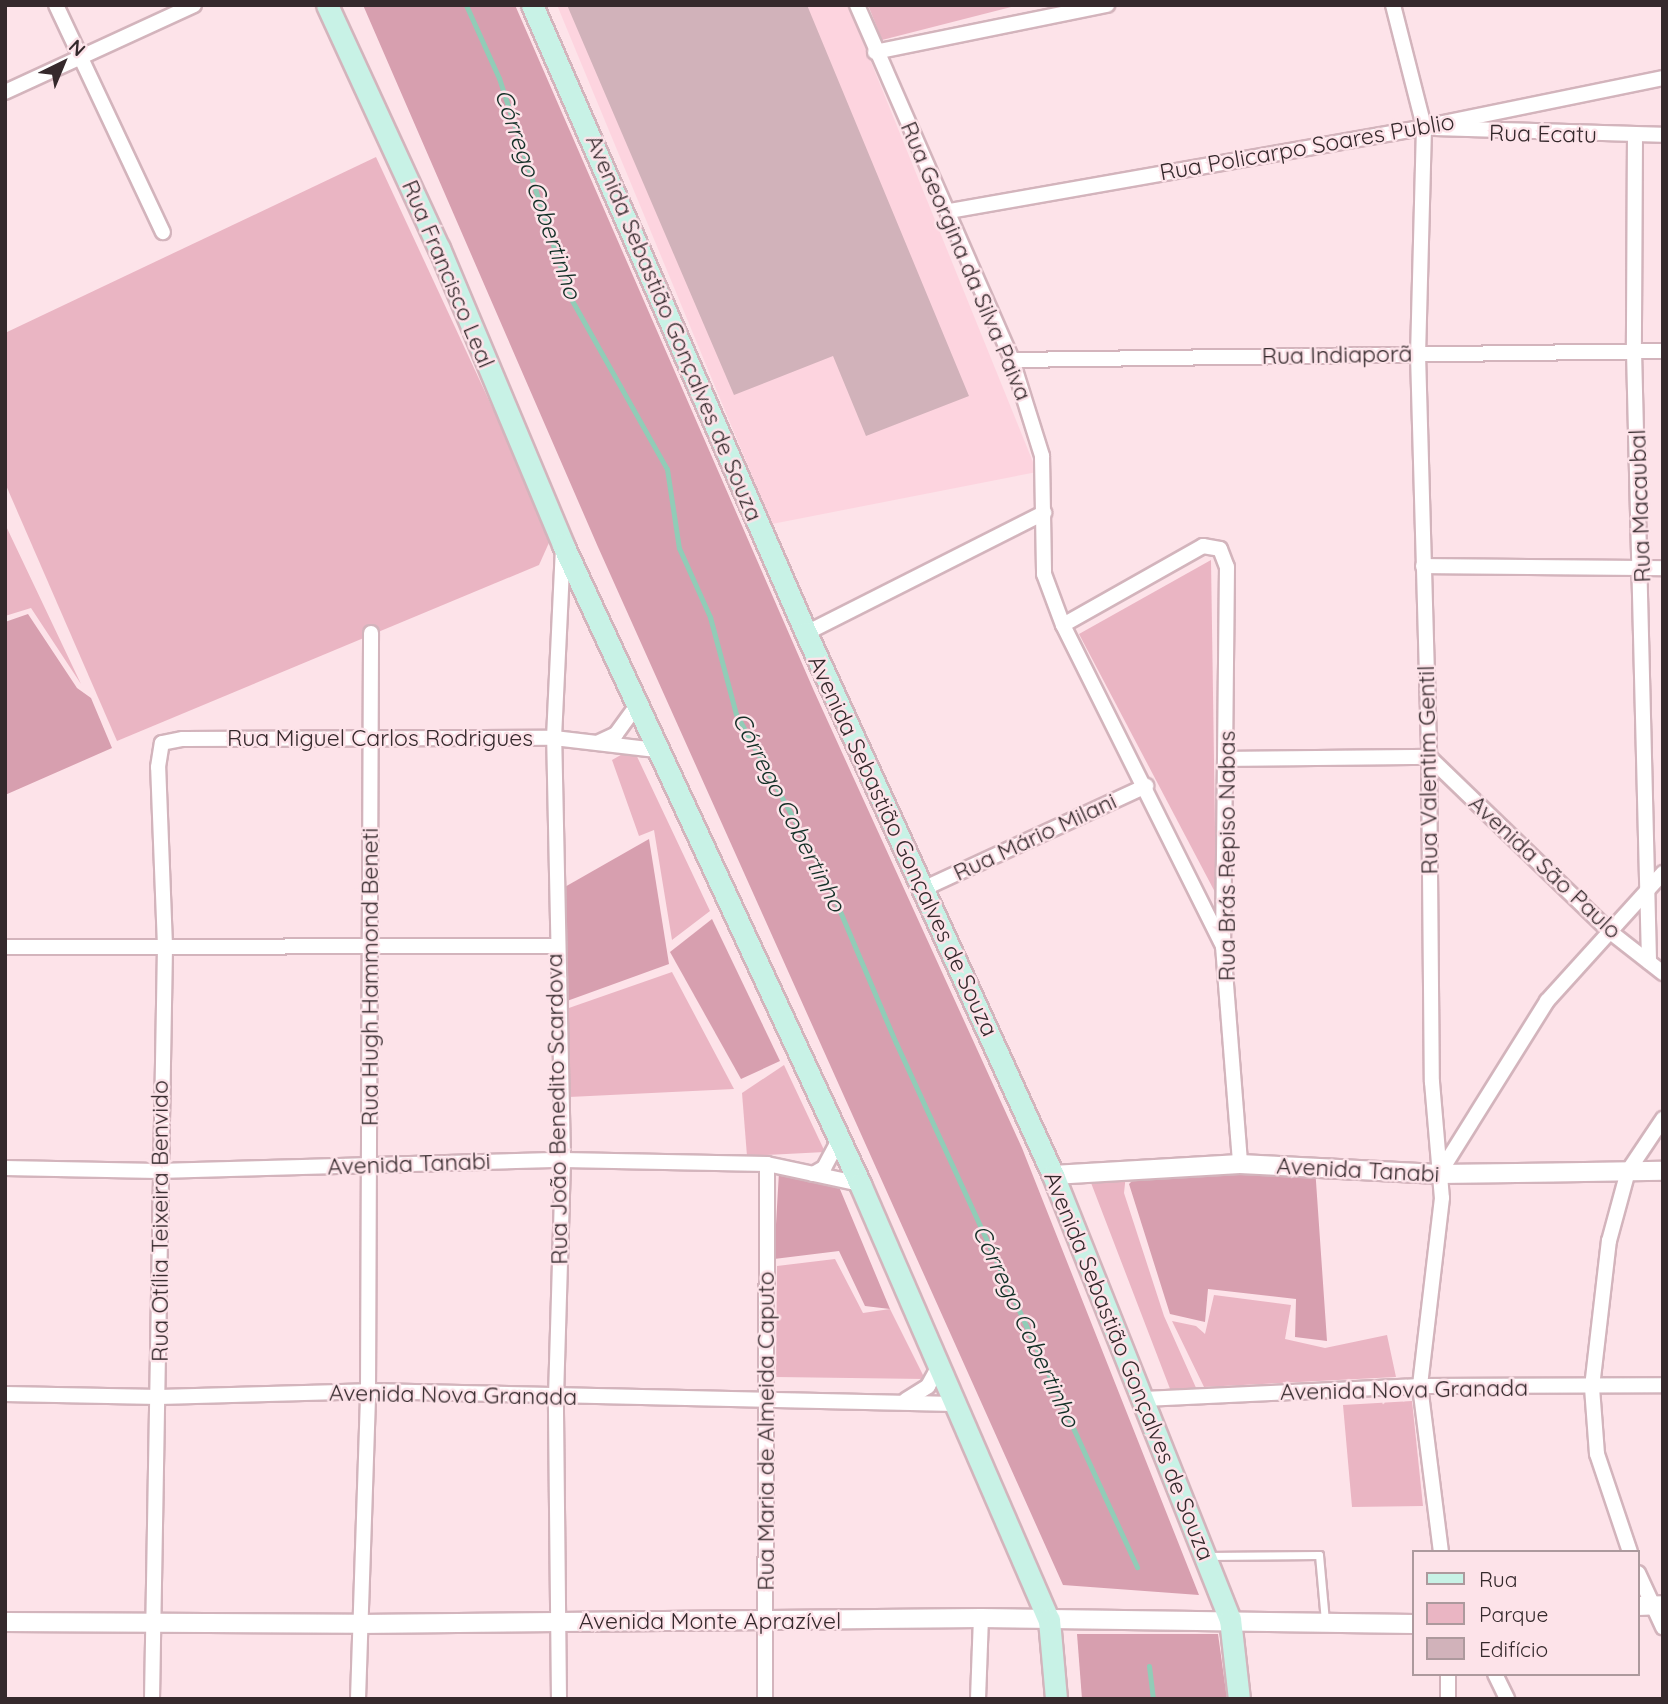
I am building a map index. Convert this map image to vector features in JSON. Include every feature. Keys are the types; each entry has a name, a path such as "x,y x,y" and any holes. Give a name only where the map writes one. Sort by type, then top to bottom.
{"main road":[{"name":"Rua Francisco Leal","path":"327,5 439,248 563,545"},
{"name":"Avenida Sebastião Gonçalves de Souza","path":"532,5 806,633 1053,1175 1230,1619 1239,1699"},
{"path":"563,545 860,1184 1049,1620 1056,1699"}],"street":[{"path":"56,5 163,232"},
{"path":"5,92 194,5"},
{"name":"Rua Georgina da Silva Paiva","path":"857,5 875,52 950,211 1012,360 1042,456 1044,574 1063,625 1146,786 1223,946"},
{"path":"875,52 1107,5"},
{"name":"Rua Valentim Gentil","path":"1393,5 1424,127 1418,354 1429,757 1432,1082 1441,1212 1420,1386 1442,1550"},
{"name":"Rua Policarpo Soares Publio","path":"950,211 1424,127 1663,78"},
{"name":"Rua Ecatu","path":"1424,127 1459,132 1663,135"},
{"name":"Rua Macaubal","path":"1635,135 1634,351 1656,877 1649,962"},
{"name":"Rua Indiaporã","path":"1012,360 1663,351"},
{"path":"806,633 1044,513"},
{"name":"Rua João Benedito Scardova","path":"559,1699 561,1622 556,1397 563,1160 555,946 554,738 563,545"},
{"name":"Rua Brás Repiso Nabas","path":"1063,625 1203,545 1220,549 1227,567 1223,946 1240,1164"},
{"path":"1423,566 1663,568"},
{"path":"559,603 584,591"},
{"name":"Rua Hugh Hammond Beneti","path":"358,1699 358,1624 368,1391 371,633"},
{"path":"598,743 616,734 636,706"},
{"name":"Rua Miguel Carlos Rodrigues","path":"162,743 183,739 554,738 656,750"},
{"name":"Rua Otília Teixeira Benvido","path":"152,1699 159,1397 158,1171 165,947 158,767 162,743"},
{"path":"1227,760 1429,757"},
{"name":"Avenida São Paulo","path":"1429,757 1608,929 1663,973"},
{"name":"Rua Mário Milani","path":"923,888 1146,786"},
{"path":"1439,1174 1547,1001 1656,877"},
{"path":"5,947 555,946"},
{"path":"1629,1550 1597,1454 1592,1387 1609,1241 1628,1171 1663,1119"},
{"path":"813,1174 824,1168 839,1140"},
{"name":"Avenida Tanabi","path":"5,1168 158,1171 563,1160 768,1164 860,1184"},
{"name":"Rua Maria de Almeida Caputo","path":"765,1699 768,1164"},
{"name":"Avenida Tanabi","path":"1053,1175 1240,1164 1439,1174 1663,1171"},
{"path":"901,1402 928,1386 939,1366"},
{"name":"Avenida Nova Granada","path":"1144,1399 1420,1386 1663,1385"},
{"name":"Avenida Nova Granada","path":"5,1394 159,1397 368,1391 556,1397 767,1397 955,1404"},
{"path":"1640,1578 1663,1627"},
{"path":"978,1699 981,1618"},
{"name":"Avenida Monte Aprazível","path":"5,1622 358,1624 981,1618 1230,1619 1412,1624"},
{"path":"1448,1676 1448,1699"},
{"path":"1496,1676 1507,1699"}],"lane":[{"path":"1206,1556 1319,1555 1325,1621"}],"shaded area":[{"path":"363,5 515,5 814,691 1022,1148 1199,1595 1063,1585 598,547"},
{"path":"557,5 848,5 1037,472 772,524"},
{"path":"28,614 77,688 91,698 112,748 5,795 5,622"},
{"path":"649,839 669,964 567,1001 563,888"},
{"path":"712,919 780,1061 741,1079 670,952"},
{"path":"1315,1167 1327,1341 1295,1337 1296,1299 1208,1289 1205,1322 1170,1314 1129,1184 1136,1177"},
{"path":"779,1172 837,1182 890,1309 865,1306 839,1251 774,1259"},
{"path":"1077,1634 1218,1634 1227,1699 1082,1699"}],"green space":[{"path":"868,5 1019,5 882,40"},
{"path":"376,157 552,536 539,565 117,741 5,483 5,333"},
{"path":"5,524 81,684 31,608 5,616"},
{"path":"1211,560 1216,894 1079,634"},
{"path":"633,748 710,911 672,940 654,830 639,836 612,760"},
{"path":"672,972 734,1089 569,1097 566,1009"},
{"path":"784,1065 825,1152 747,1156 742,1093"},
{"path":"1126,1174 1124,1193 1164,1316 1197,1390 1172,1394 1088,1175"},
{"path":"835,1259 863,1313 890,1309 925,1379 776,1377 777,1266"},
{"path":"1214,1295 1291,1305 1285,1339 1325,1348 1387,1335 1396,1377 1204,1387 1172,1321 1196,1326 1205,1334"},
{"path":"1412,1401 1423,1506 1352,1507 1343,1405"}],"building":[{"path":"567,5 807,5 969,396 866,436 833,356 734,395"}],"waterway":[{"name":"Córrego Cobertinho","path":"466,5 499,78 570,297 667,469 679,548 710,617 736,714 825,876 896,1043 1137,1567"},
{"name":"Córrego Cobertinho","path":"1149,1666 1153,1699"}]}
